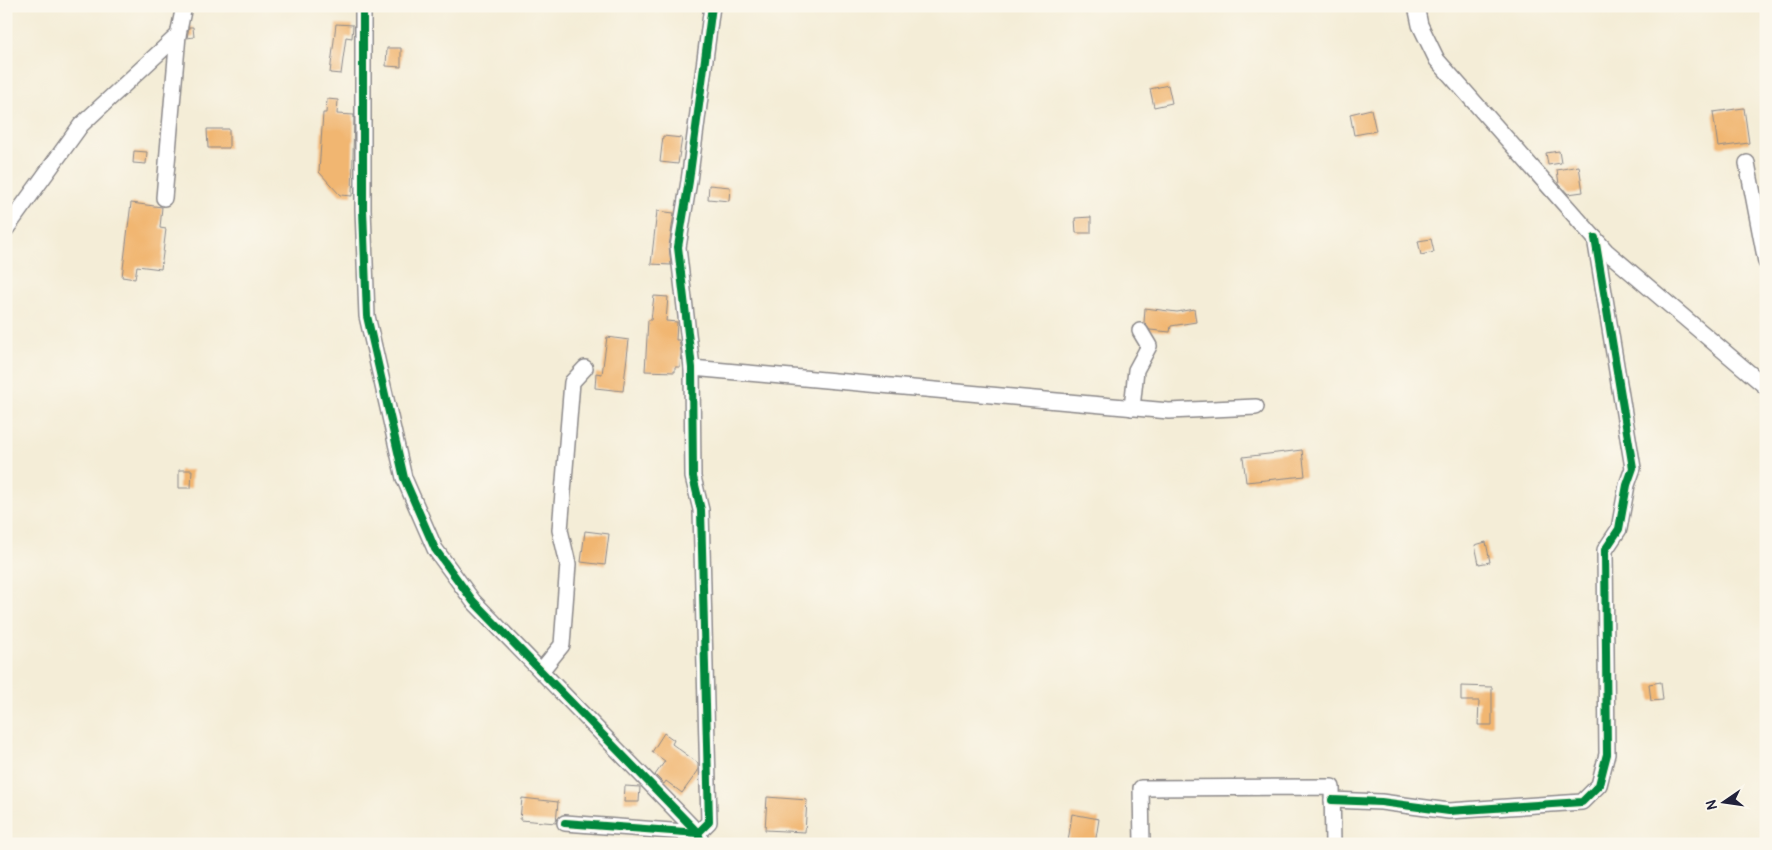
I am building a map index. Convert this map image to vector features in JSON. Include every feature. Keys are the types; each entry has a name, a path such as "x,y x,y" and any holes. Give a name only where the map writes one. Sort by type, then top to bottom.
{"street":[{"path":"164,198 178,35 184,6"},
{"path":"363,6 362,209 367,316 404,478 435,549 473,601 700,839"},
{"path":"700,839 709,822 701,510 693,477 692,368 678,247 689,181 712,6"},
{"path":"1416,6 1420,25 1437,60 1606,251 1766,387"},
{"path":"6,229 82,125 178,35"},
{"path":"1747,163 1766,262"},
{"path":"1332,800 1381,802 1449,811 1582,802 1599,785 1607,754 1605,550 1619,529 1627,485 1633,468 1595,238"},
{"path":"1132,408 1136,370 1149,346 1140,331"},
{"path":"541,671 562,646 568,564 560,530 560,520 572,382 586,368"},
{"path":"692,368 1169,411 1256,406"},
{"path":"1142,844 1141,788 1332,787 1333,844"},
{"path":"565,823 700,839"}],"building":[{"path":"336,24 353,25 352,38 346,37 341,74 330,73"},
{"path":"189,27 193,27 194,37 187,38"},
{"path":"387,48 401,48 401,67 386,66"},
{"path":"1168,85 1172,103 1154,107 1150,89"},
{"path":"327,99 338,100 337,114 354,115 352,196 340,195 319,172 323,113 326,113"},
{"path":"1744,108 1749,143 1718,147 1713,112"},
{"path":"1371,109 1376,131 1354,135 1350,114"},
{"path":"207,129 229,129 229,148 208,148"},
{"path":"663,136 682,138 678,164 660,162"},
{"path":"134,151 147,152 146,164 133,163"},
{"path":"1559,151 1561,163 1548,165 1546,153"},
{"path":"1579,166 1583,192 1568,194 1559,184 1557,170"},
{"path":"709,185 730,187 729,201 708,199"},
{"path":"131,203 162,207 160,228 166,229 161,269 137,266 135,279 122,277"},
{"path":"657,211 674,213 669,246 671,265 651,264"},
{"path":"1091,217 1091,233 1076,233 1075,218"},
{"path":"1431,239 1434,252 1421,255 1418,241"},
{"path":"654,296 668,297 666,321 677,322 676,340 679,340 681,352 680,367 675,367 675,372 645,371 648,320 651,320"},
{"path":"1145,308 1177,312 1194,309 1196,322 1171,326 1170,332 1150,330 1144,323"},
{"path":"607,337 629,340 623,391 595,388 596,373 602,374"},
{"path":"1302,450 1305,476 1246,482 1243,457"},
{"path":"179,470 192,470 191,488 179,488"},
{"path":"585,531 609,534 605,565 581,562"},
{"path":"1486,542 1490,562 1479,564 1475,545"},
{"path":"1661,682 1663,700 1651,701 1649,684"},
{"path":"1461,686 1492,687 1492,725 1478,725 1479,701 1461,701"},
{"path":"664,733 674,740 672,744 698,763 698,771 682,793 666,781 664,784 655,775 665,761 652,752"},
{"path":"625,786 640,787 639,802 624,802"},
{"path":"767,797 807,800 805,832 765,830"},
{"path":"522,798 558,802 556,823 520,820"},
{"path":"1072,814 1099,819 1095,844 1068,842"}],"cycle path":[{"path":"363,6 363,209 367,316 404,478 435,549 473,601 698,833 702,844"},
{"path":"565,823 698,833 709,822 701,510 693,477 692,368 678,247 689,181 712,6"},
{"path":"1332,800 1381,802 1449,811 1582,802 1599,785 1607,754 1605,550 1619,529 1627,485 1633,468 1595,238"}]}
